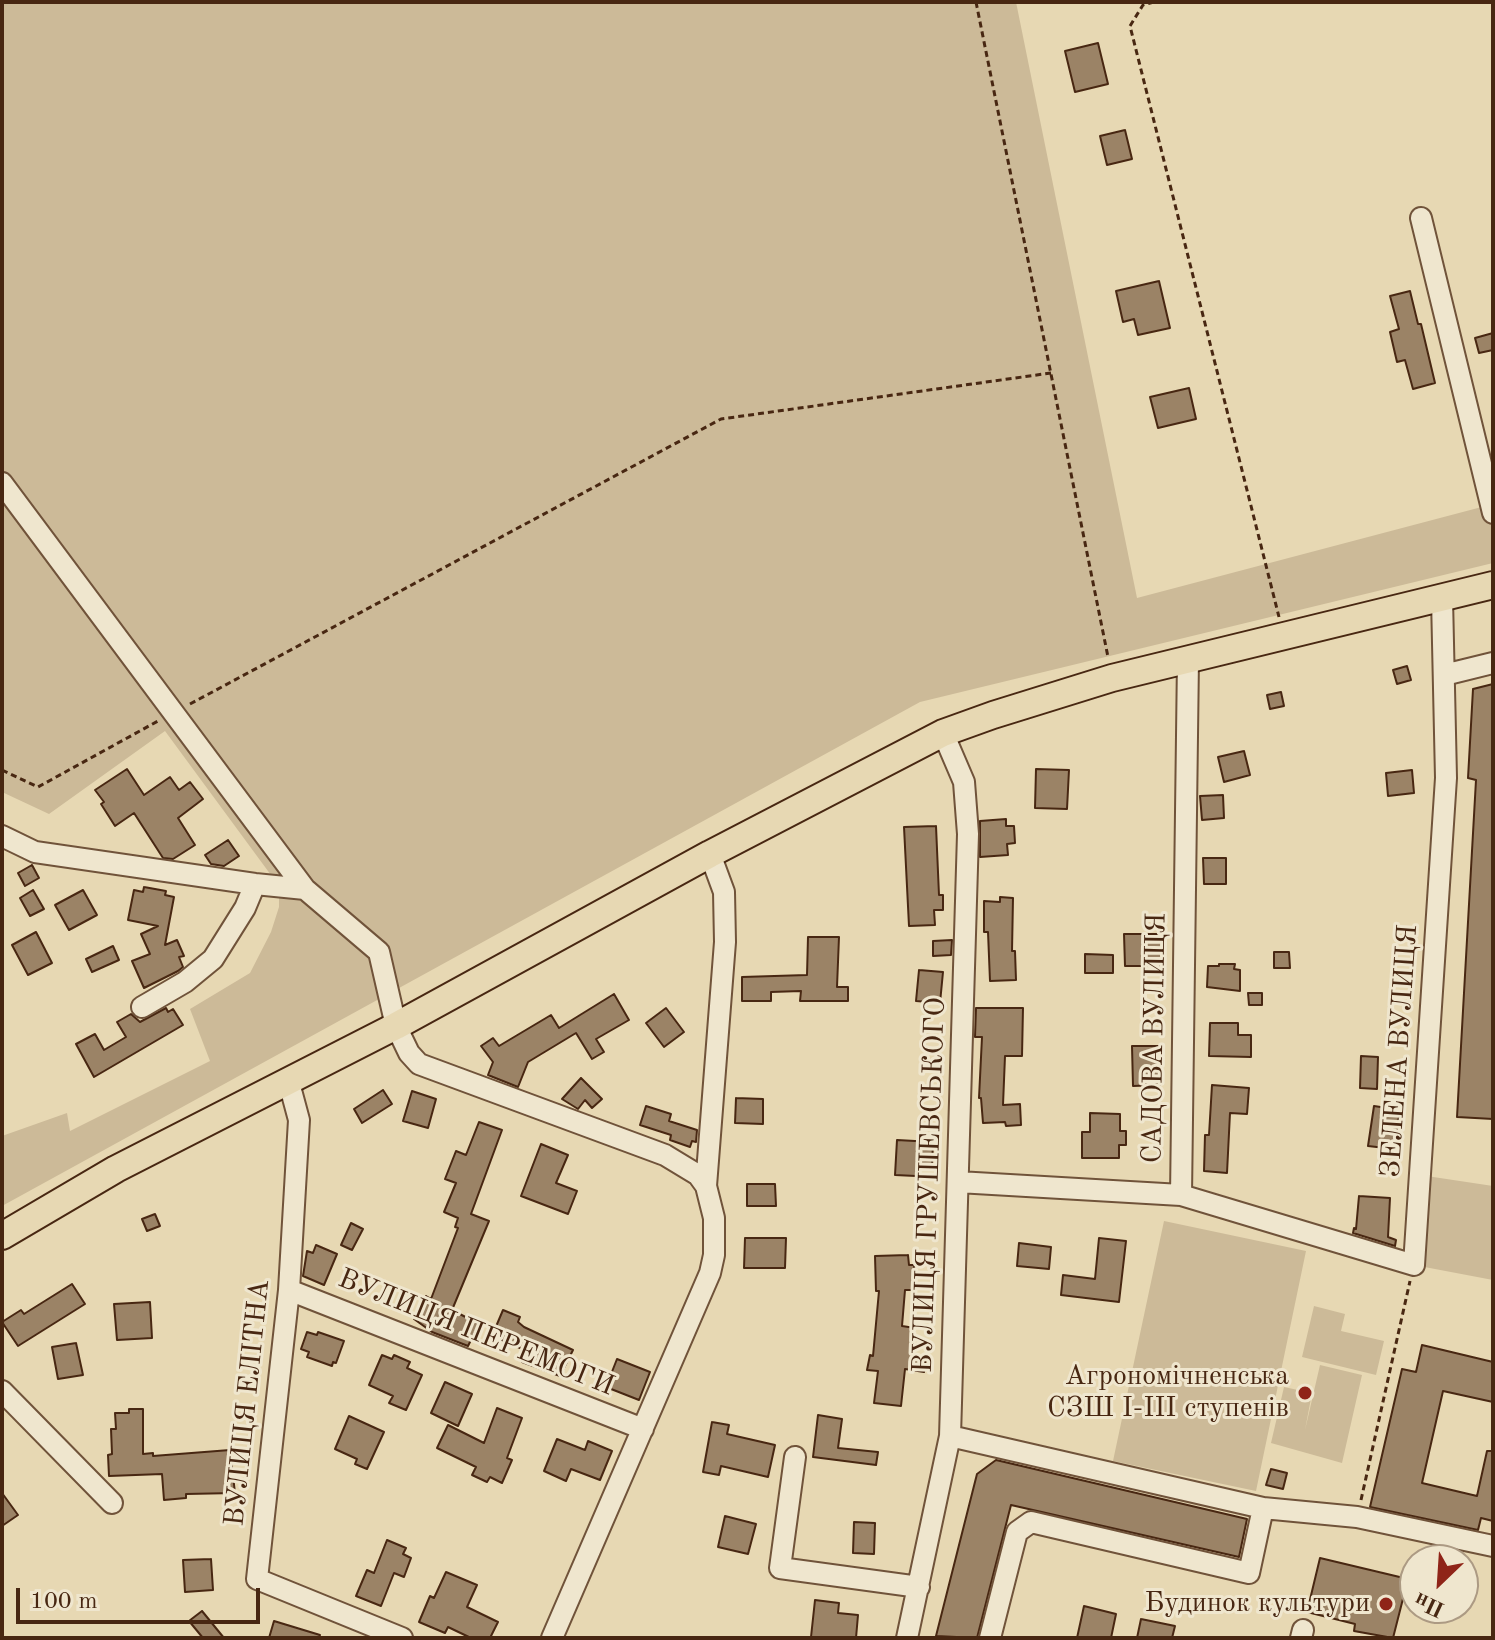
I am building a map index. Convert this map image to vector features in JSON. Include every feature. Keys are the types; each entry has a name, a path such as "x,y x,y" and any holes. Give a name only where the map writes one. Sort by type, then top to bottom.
{"main road":[{"path":"2,1236 116,1169 396,1026 710,854 943,733 1112,678 1493,585"}],"street":[{"path":"1421,218 1493,513"},
{"path":"2,483 305,889 379,952 396,1026 409,1053 419,1064 665,1155 698,1175 706,1186"},
{"name":"ЗЕЛЕНА ВУЛИЦЯ","path":"1414,1265 1446,778 1442,598"},
{"name":"САДОВА ВУЛИЦЯ","path":"958,1182 1181,1195 1188,659"},
{"path":"1444,675 1493,663"},
{"name":"ВУЛИЦЯ ГРУШЕВСЬКОГО","path":"907,1638 950,1436 968,813 964,782 943,733"},
{"path":"2,836 35,852 305,889"},
{"path":"552,1638 710,1273 714,1255 714,1218 706,1186 725,942 724,892 710,854"},
{"path":"142,1007 185,982 213,959 245,908 255,884"},
{"name":"ВУЛИЦЯ ЕЛІТНА","path":"288,1079 299,1120 289,1290 257,1579 402,1638"},
{"path":"1181,1195 1414,1265"},
{"name":"ВУЛИЦЯ ПЕРЕМОГИ","path":"289,1290 643,1429"},
{"path":"2,1391 112,1503"},
{"path":"950,1436 1263,1508 1357,1517 1493,1546"},
{"path":"795,1457 780,1568 919,1587"},
{"path":"990,1638 1017,1532 1031,1522 1249,1573 1263,1508"}],"path":[{"path":"976,2 1112,678"},
{"path":"1154,2 1143,5 1130,26 1284,636"},
{"path":"2,770 38,787 721,419 1051,373"},
{"path":"1357,1517 1414,1265"}],"shaded area":[{"path":"2,2 1016,2 1137,598 1493,504 1493,563 920,702 2,1206 2,1136 67,1113 70,1131 210,1061 190,1009 250,973 271,932 279,907 279,886 165,731 49,814 2,792"},
{"path":"1420,1175 1493,1186 1493,1280 1414,1265"},
{"path":"1164,1221 1306,1251 1256,1491 1113,1461"},
{"path":"1314,1306 1345,1314 1341,1331 1384,1341 1376,1375 1302,1357"},
{"path":"1320,1365 1362,1375 1342,1463 1271,1443 1284,1387 1312,1393 1305,1430"}],"building":[{"path":"1098,43 1108,84 1075,92 1065,51"},
{"path":"1125,130 1132,159 1107,165 1100,136"},
{"path":"1159,281 1170,328 1138,335 1134,319 1123,322 1116,291"},
{"path":"1410,291 1435,383 1413,389 1405,360 1397,362 1390,332 1399,329 1390,296"},
{"path":"1493,333 1493,350 1479,353 1475,338"},
{"path":"1189,388 1196,419 1158,428 1150,397"},
{"path":"1407,666 1411,680 1397,684 1393,670"},
{"path":"1493,684 1493,1119 1457,1117 1476,780 1468,778 1473,689"},
{"path":"1281,692 1284,706 1270,709 1267,695"},
{"path":"1244,751 1250,775 1224,782 1218,757"},
{"path":"127,769 144,795 170,777 179,790 190,782 203,799 178,818 195,845 173,859 163,858 134,813 115,826 95,790"},
{"path":"1036,769 1069,770 1067,809 1035,808"},
{"path":"1412,770 1414,793 1388,796 1386,773"},
{"path":"1223,795 1224,818 1202,820 1200,796"},
{"path":"1006,819 1006,826 1014,826 1015,843 1007,844 1008,855 980,857 980,821"},
{"path":"936,826 939,895 943,895 943,910 934,910 935,925 909,926 904,827"},
{"path":"228,840 239,856 224,866 211,864 205,855"},
{"path":"1203,858 1226,858 1226,884 1204,884"},
{"path":"32,865 39,878 25,886 18,873"},
{"path":"144,887 166,891 165,895 174,897 165,945 177,940 184,956 179,957 183,967 178,971 144,988 132,961 150,954 141,934 158,926 128,920 134,890 143,892"},
{"path":"33,890 44,909 30,916 20,898"},
{"path":"83,890 97,915 69,930 55,905"},
{"path":"1000,897 1013,898 1012,951 1015,951 1016,980 990,981 984,901 1000,902"},
{"path":"36,932 52,963 28,975 12,945"},
{"path":"1124,934 1161,934 1161,966 1125,966"},
{"path":"808,937 839,937 837,987 848,987 848,1001 800,1001 801,991 771,992 771,1001 742,1001 742,977 807,975"},
{"path":"952,940 951,955 933,956 933,941"},
{"path":"113,946 119,960 92,972 86,959"},
{"path":"1274,952 1289,952 1290,968 1274,968"},
{"path":"1085,954 1113,955 1113,973 1085,973"},
{"path":"1235,964 1234,969 1240,970 1240,991 1207,987 1208,966"},
{"path":"919,970 943,972 940,1003 916,1001"},
{"path":"1248,993 1262,993 1262,1005 1249,1005"},
{"path":"614,994 629,1020 596,1039 604,1052 592,1059 576,1033 528,1062 518,1087 488,1075 493,1062 481,1046 493,1038 499,1046 551,1015 559,1028"},
{"path":"166,1008 168,1012 173,1009 183,1025 94,1077 76,1044 95,1034 104,1050 126,1037 117,1022 131,1014 140,1022"},
{"path":"666,1008 684,1032 664,1047 646,1023"},
{"path":"976,1008 1023,1008 1022,1056 1005,1056 1003,1105 1020,1104 1021,1125 983,1123 979,1098 982,1037 975,1037"},
{"path":"1210,1023 1238,1023 1238,1035 1251,1035 1251,1057 1209,1056"},
{"path":"1132,1046 1159,1046 1160,1085 1133,1086"},
{"path":"1361,1056 1378,1057 1377,1089 1360,1088"},
{"path":"581,1078 602,1099 592,1108 585,1100 578,1109 562,1099"},
{"path":"1212,1085 1249,1088 1247,1114 1230,1113 1227,1173 1204,1171"},
{"path":"383,1090 392,1104 362,1123 354,1109"},
{"path":"412,1091 436,1099 428,1128 403,1121"},
{"path":"736,1098 763,1099 763,1124 735,1123"},
{"path":"646,1106 671,1114 669,1121 697,1130 696,1142 692,1141 690,1147 670,1140 671,1135 640,1125"},
{"path":"1374,1106 1400,1110 1394,1149 1368,1146"},
{"path":"1090,1113 1120,1114 1120,1131 1126,1131 1126,1145 1119,1145 1119,1158 1082,1158 1082,1132 1090,1132"},
{"path":"479,1122 502,1130 471,1214 489,1221 452,1310 479,1324 468,1346 432,1332 414,1319 426,1296 431,1299 458,1228 455,1227 458,1218 444,1212 456,1183 445,1179 456,1151 466,1155"},
{"path":"897,1140 933,1142 932,1167 917,1166 916,1176 895,1175"},
{"path":"541,1144 568,1155 556,1183 577,1191 568,1214 521,1196"},
{"path":"747,1184 775,1184 776,1206 747,1206"},
{"path":"1359,1196 1390,1198 1388,1237 1396,1240 1395,1246 1353,1233"},
{"path":"155,1214 160,1226 147,1231 142,1219"},
{"path":"351,1223 363,1229 352,1250 341,1245"},
{"path":"745,1238 786,1238 785,1268 744,1268"},
{"path":"1099,1238 1126,1241 1119,1302 1061,1295 1063,1275 1095,1279"},
{"path":"1019,1243 1051,1247 1049,1269 1017,1266"},
{"path":"316,1245 337,1254 324,1285 303,1276 307,1251 313,1253"},
{"path":"908,1255 909,1265 914,1265 915,1290 905,1290 902,1326 915,1328 912,1356 926,1358 924,1372 905,1369 901,1406 874,1403 878,1371 867,1370 870,1355 873,1356 879,1291 876,1291 875,1256"},
{"path":"72,1284 85,1304 18,1346 2,1322 21,1310 24,1314"},
{"path":"150,1302 152,1338 117,1340 114,1304"},
{"path":"503,1310 520,1317 518,1322 524,1327 573,1350 560,1376 522,1362 527,1351 492,1336"},
{"path":"307,1332 317,1335 318,1332 344,1341 336,1363 333,1362 332,1366 307,1357 309,1352 301,1349"},
{"path":"76,1343 83,1375 58,1379 52,1347"},
{"path":"1422,1345 1493,1362 1493,1402 1443,1391 1422,1483 1477,1496 1487,1451 1493,1451 1493,1521 1481,1518 1478,1530 1370,1507 1402,1369 1416,1372"},
{"path":"382,1355 392,1359 394,1355 410,1362 407,1368 422,1375 406,1410 389,1403 393,1396 369,1385"},
{"path":"617,1359 650,1372 639,1400 606,1387"},
{"path":"445,1382 472,1394 458,1426 431,1413"},
{"path":"497,1408 522,1418 507,1458 512,1460 502,1483 490,1477 487,1482 472,1475 476,1467 437,1448 448,1425 484,1443"},
{"path":"129,1409 143,1409 143,1454 153,1453 153,1456 230,1450 235,1493 186,1494 186,1498 164,1500 162,1474 109,1476 108,1455 112,1454 111,1429 116,1429 115,1413 129,1413"},
{"path":"818,1415 842,1419 838,1448 878,1452 876,1465 813,1457"},
{"path":"349,1416 384,1432 367,1469 355,1464 357,1459 335,1449"},
{"path":"712,1422 729,1425 727,1434 775,1445 768,1477 721,1466 719,1475 703,1472"},
{"path":"557,1439 585,1450 588,1441 612,1451 600,1480 571,1469 566,1481 544,1471"},
{"path":"996,1460 1247,1519 1239,1557 1011,1505 977,1638 936,1636 977,1474"},
{"path":"1271,1469 1287,1473 1283,1489 1266,1485"},
{"path":"2,1493 18,1515 2,1526"},
{"path":"725,1516 756,1524 748,1554 718,1547"},
{"path":"854,1522 875,1523 874,1554 853,1553"},
{"path":"387,1540 406,1548 403,1554 411,1558 404,1577 394,1573 381,1606 356,1596 367,1570 374,1573"},
{"path":"1320,1558 1399,1577 1399,1614 1393,1638 1354,1631 1355,1624 1307,1612"},
{"path":"211,1559 213,1590 185,1592 183,1560"},
{"path":"446,1572 477,1585 467,1607 498,1622 490,1638 471,1638 448,1627 445,1633 419,1622 430,1596 434,1598"},
{"path":"815,1600 839,1603 838,1613 858,1615 856,1638 811,1637"},
{"path":"1084,1606 1116,1614 1111,1638 1077,1638"},
{"path":"202,1611 224,1638 203,1638 189,1621"},
{"path":"1141,1619 1175,1626 1172,1638 1137,1638"},
{"path":"274,1621 320,1635 319,1638 269,1638"}],"place":[{"name":"Агрономічненська СЗШ І-ІІІ ступенів","path":"1305,1393"},
{"name":"Будинок культури","path":"1386,1604"}]}
